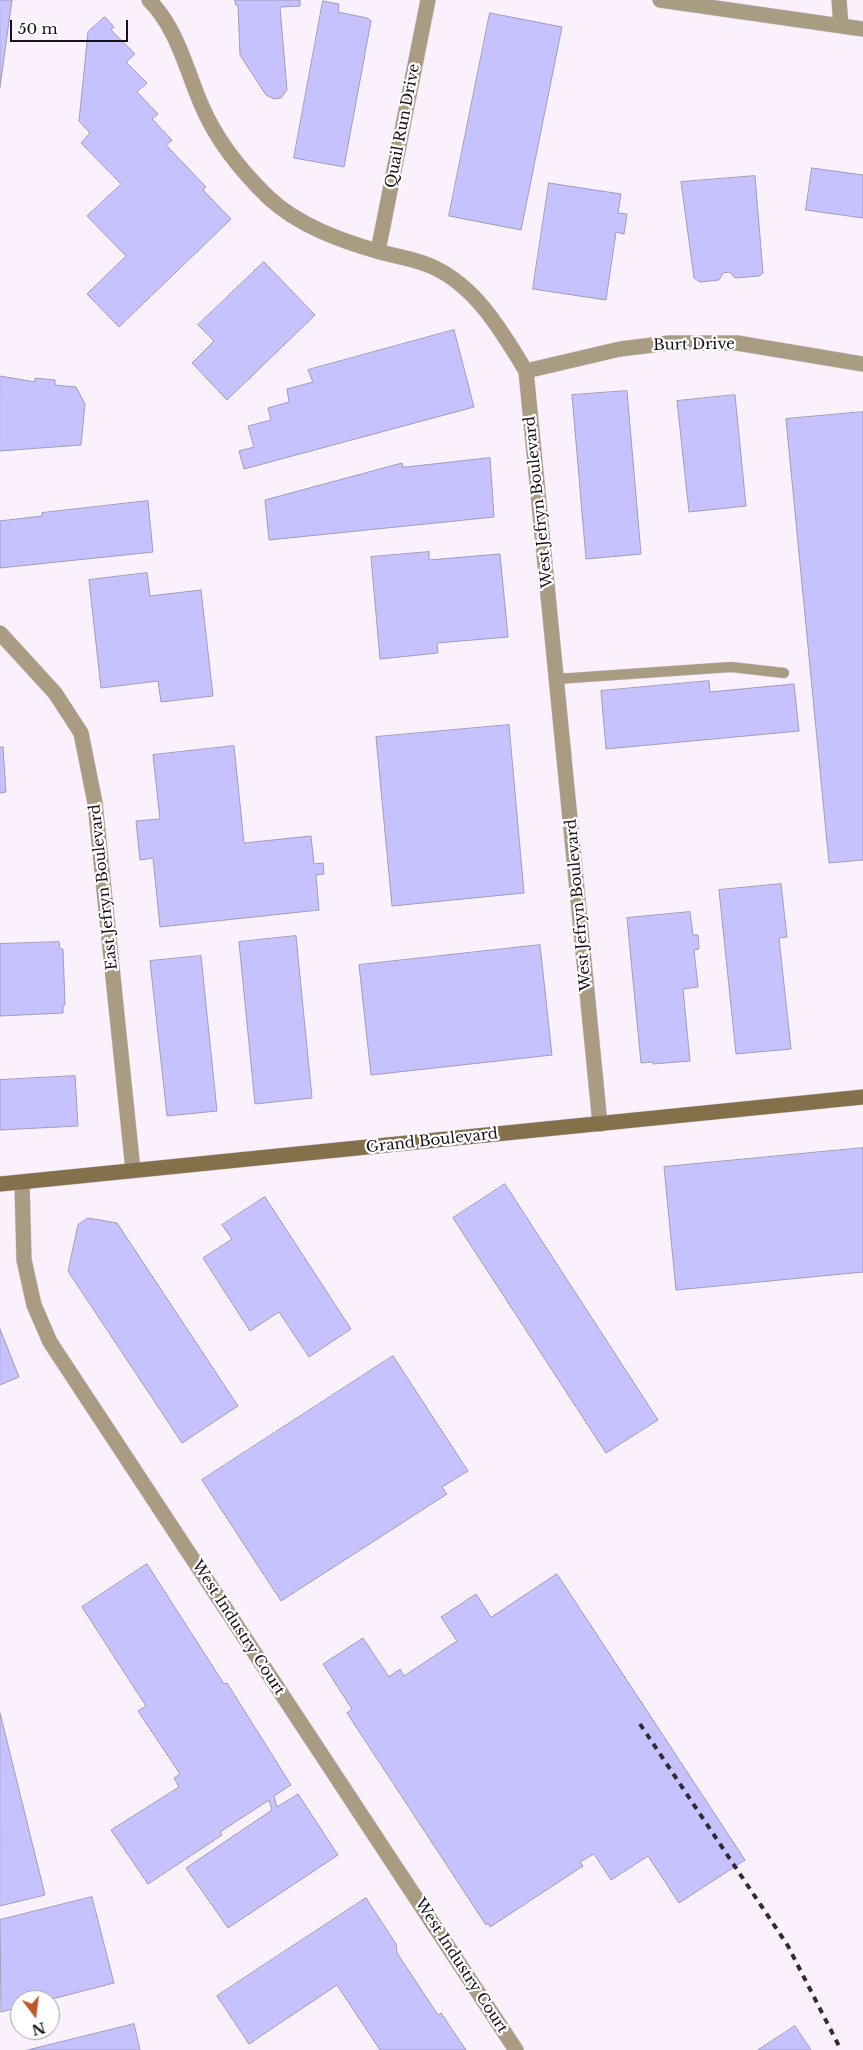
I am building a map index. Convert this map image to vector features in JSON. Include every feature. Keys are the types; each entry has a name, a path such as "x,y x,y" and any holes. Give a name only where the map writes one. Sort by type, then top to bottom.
{"street":[{"name":"West Jefryn Boulevard","path":"149,0 158,8 183,52 201,105 217,138 270,199 297,219 314,228 378,252 434,267 464,287 495,322 526,371 600,1124"},
{"name":"Quail Run Drive","path":"378,252 428,0"},
{"path":"839,0 841,26"},
{"path":"670,1 863,29"},
{"name":"Burt Drive","path":"526,371 620,349 669,343 737,343 863,364"},
{"name":"East Jefryn Boulevard","path":"0,634 55,693 81,733 95,803 133,1170"},
{"name":"Grand Boulevard","path":"0,1184 863,1097"},
{"name":"West Industry Court","path":"22,1183 24,1260 34,1305 50,1342 516,2050"}],"lane":[{"path":"557,679 731,667 784,673"}],"building":[{"path":"0,0 12,0 0,87"},
{"path":"235,0 300,0 300,6 280,7 287,90 281,98 274,99 266,95 240,55 238,5 236,5"},
{"path":"323,1 339,4 338,12 367,18 371,21 344,167 294,158"},
{"path":"490,13 562,27 521,230 449,216"},
{"path":"105,17 114,27 111,30 135,54 126,62 147,83 137,92 158,114 152,119 172,140 166,145 206,187 203,190 231,219 119,327 87,294 126,256 87,216 121,184 81,143 90,133 79,121 88,32"},
{"path":"812,168 863,175 863,218 806,210"},
{"path":"755,176 763,273 759,276 735,278 730,272 723,273 719,280 700,282 694,278 681,182"},
{"path":"549,183 621,194 618,213 627,214 624,234 616,232 606,300 533,289"},
{"path":"264,262 315,315 227,400 192,363 214,341 198,325"},
{"path":"454,330 474,407 244,469 239,451 254,447 248,426 271,420 268,408 289,402 287,389 313,382 308,370"},
{"path":"0,376 35,382 35,378 55,380 55,385 76,387 85,404 81,445 0,451"},
{"path":"627,391 641,554 586,559 572,395"},
{"path":"735,395 746,506 689,512 677,401"},
{"path":"863,412 863,860 829,863 786,419"},
{"path":"490,458 494,517 269,540 265,500 402,463 403,467"},
{"path":"148,501 153,552 0,568 0,521 42,516 42,513"},
{"path":"429,552 429,560 500,554 508,637 437,643 438,653 380,659 371,557"},
{"path":"147,573 150,596 201,590 213,696 161,702 158,681 101,688 89,580"},
{"path":"709,681 710,692 794,684 799,731 606,749 601,691"},
{"path":"509,725 524,893 392,906 376,737"},
{"path":"234,746 244,843 311,836 314,864 323,863 324,874 316,875 319,910 160,927 153,858 140,860 136,821 160,819 153,755"},
{"path":"0,747 3,747 6,792 0,793"},
{"path":"781,884 787,937 779,938 791,1049 736,1054 719,890"},
{"path":"690,912 693,935 698,935 699,949 694,950 698,987 683,989 690,1061 641,1063 627,918"},
{"path":"296,936 312,1098 255,1104 239,942"},
{"path":"59,942 60,949 63,949 65,1005 63,1005 63,1013 0,1016 0,944"},
{"path":"540,945 552,1055 371,1075 359,965"},
{"path":"201,956 217,1111 167,1116 150,961"},
{"path":"75,1076 78,1126 0,1130 0,1080"},
{"path":"863,1148 863,1272 676,1290 664,1167"},
{"path":"505,1184 658,1420 606,1453 453,1218"},
{"path":"265,1197 351,1329 309,1357 279,1312 250,1331 203,1258 232,1239 222,1225"},
{"path":"88,1218 117,1223 238,1406 182,1443 68,1271 78,1225"},
{"path":"0,1329 19,1377 0,1385"},
{"path":"393,1356 468,1471 442,1487 447,1494 281,1601 202,1480"},
{"path":"147,1564 224,1684 227,1683 291,1785 274,1796 277,1807 298,1794 338,1855 228,1928 186,1868 272,1810 269,1800 220,1832 222,1835 148,1884 111,1830 179,1787 174,1778 180,1774 138,1711 146,1706 82,1607"},
{"path":"557,1574 745,1860 679,1903 648,1856 611,1880 594,1854 580,1862 583,1866 490,1927 488,1923 486,1925 347,1713 352,1709 323,1664 363,1638 389,1677 400,1669 404,1676 457,1641 441,1617 476,1594 491,1617"},
{"path":"0,1713 45,1895 0,1906"},
{"path":"92,1897 114,1983 60,1997 60,1990 10,1990 10,2010 1,2012 0,1920"},
{"path":"366,1898 396,1944 397,1953 438,2015 441,2013 466,2050 380,2050 337,1985 249,2044 217,1996"},
{"path":"134,2024 140,2050 28,2050"},
{"path":"795,2026 811,2050 758,2050"}],"railway":[{"path":"640,1724 788,1946 841,2050"}]}
